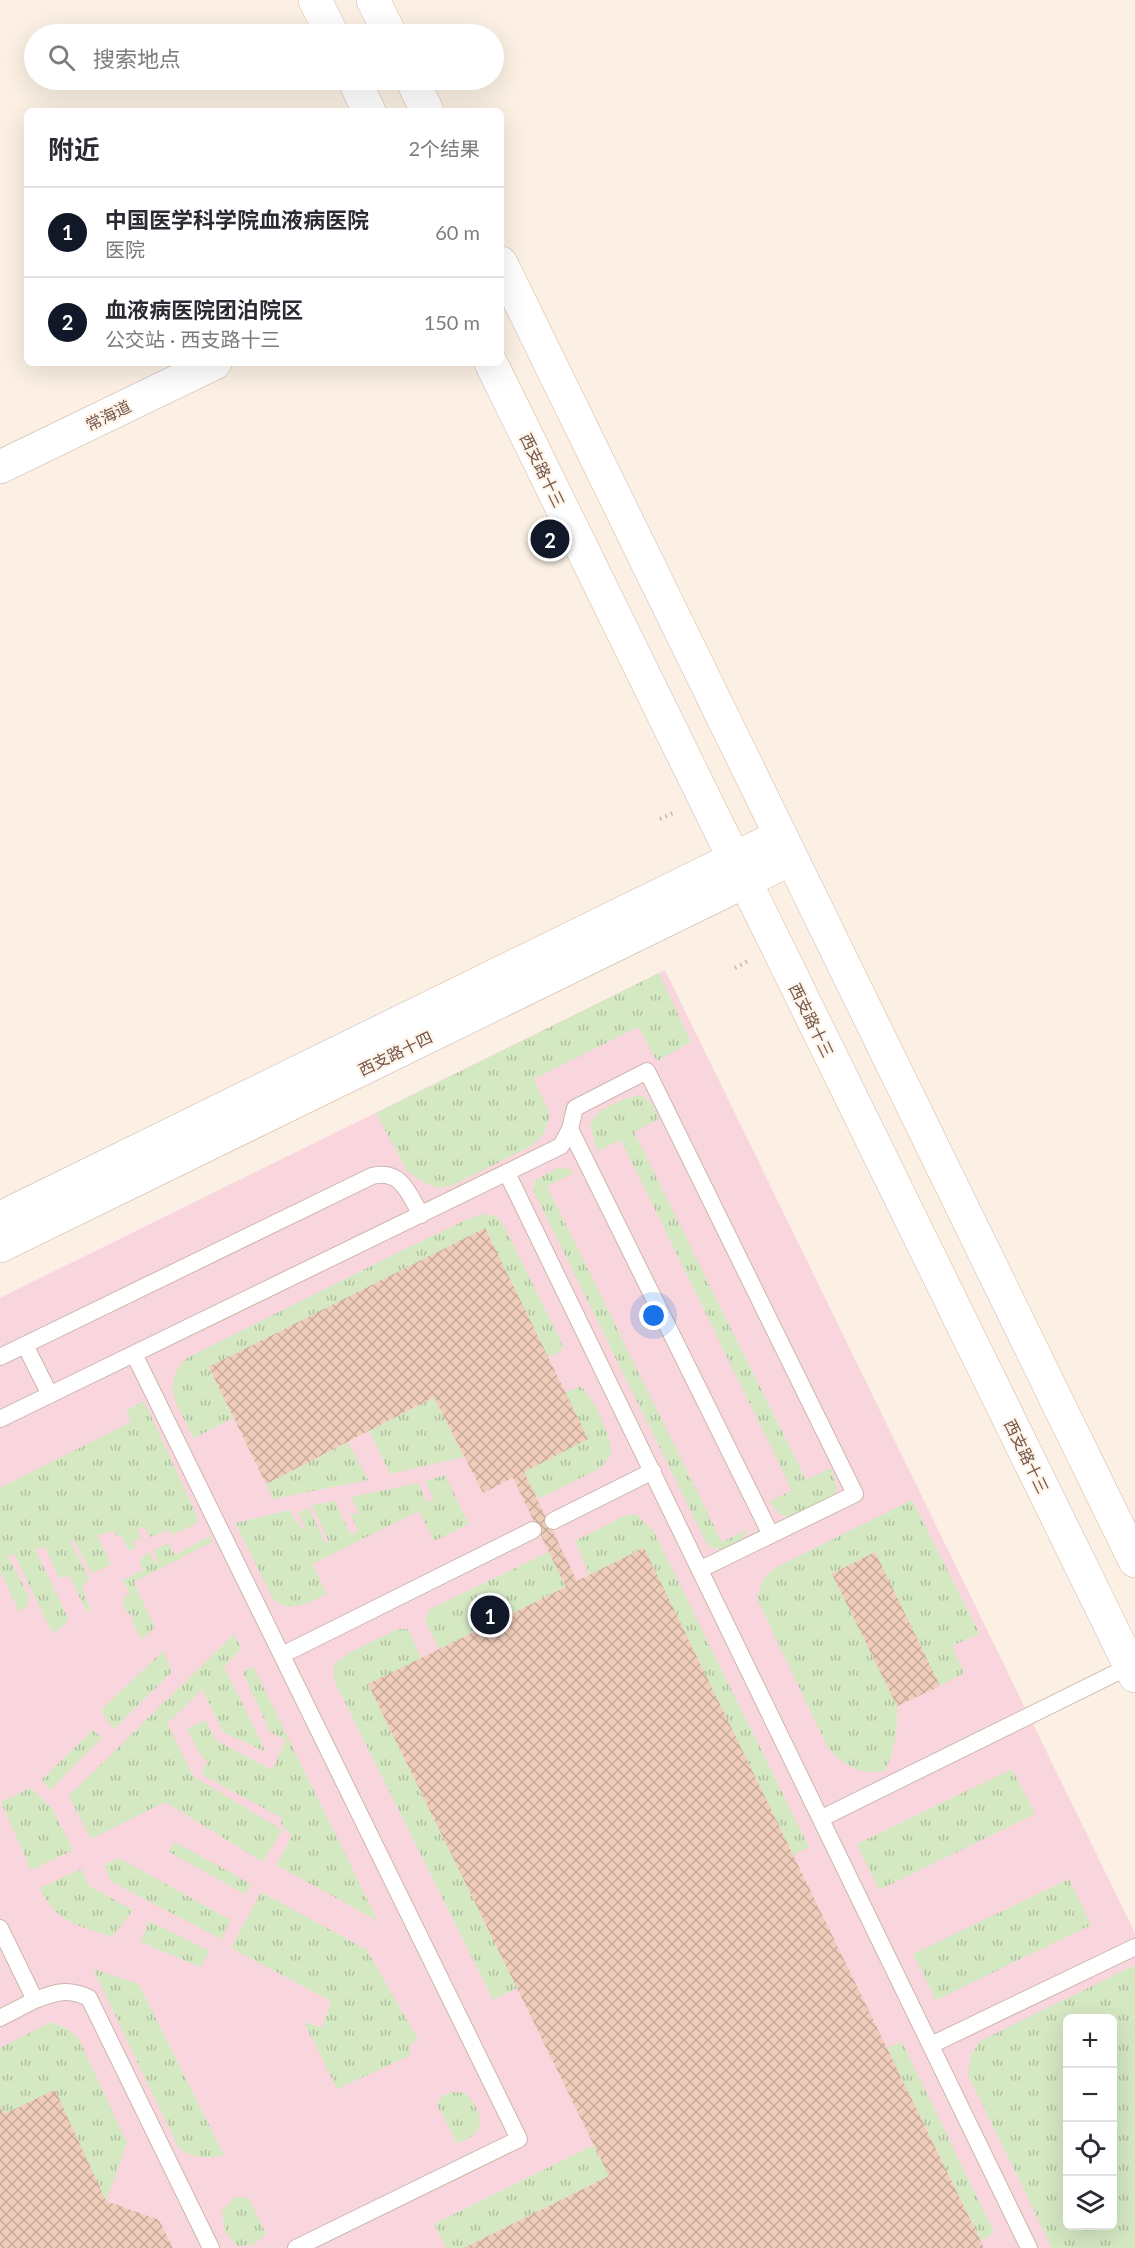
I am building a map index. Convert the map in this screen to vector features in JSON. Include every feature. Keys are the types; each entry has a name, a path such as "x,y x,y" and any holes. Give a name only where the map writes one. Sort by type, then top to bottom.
{"main road":[{"path":"315,0 327,24"},
{"path":"373,0 385,24"},
{"path":"359,90 368,108"},
{"path":"417,90 426,108"},
{"path":"504,269 1135,1561"},
{"name":"常海道","path":"0,467 209,366"},
{"name":"西支路十三","path":"492,366 1133,1668"},
{"name":"西支路十四","path":"0,1218 785,848"},
{"name":"西支路十四","path":"0,1246 739,870"}],"lane":[{"path":"0,1419 561,1146 570,1129 575,1108 647,1071 855,1494 700,1569"},
{"path":"570,1129 771,1534"},
{"path":"0,1358 372,1176 385,1173 396,1177 421,1215"},
{"path":"507,1173 1029,2248"},
{"path":"26,1345 50,1395"},
{"path":"134,1354 519,2139 296,2248"},
{"path":"553,1521 653,1471"},
{"path":"282,1655 533,1530"},
{"path":"822,1818 1133,1668"},
{"path":"0,1928 35,2000"},
{"path":"932,2045 1135,1947"},
{"path":"0,2018 35,2000 59,1991 73,1990 89,1998 211,2248"}],"shaded area":[{"path":"665,970 1135,1933 1135,2248 0,2248 0,1298"}],"green space":[{"path":"659,973 691,1042 657,1061 638,1027 534,1079 550,1114 544,1133 532,1146 453,1185 437,1188 407,1171 376,1113"},
{"path":"634,1096 643,1096 653,1105 659,1119 634,1132 806,1480 831,1468 837,1487 832,1498 791,1518 780,1514 769,1502 792,1490 621,1140 597,1151 590,1124 593,1118 609,1106"},
{"path":"558,1168 566,1168 574,1173 547,1186 722,1542 749,1529 737,1544 721,1549 708,1546 533,1190 535,1180"},
{"path":"485,1214 496,1216 505,1227 563,1346 560,1352 548,1357 485,1228 209,1367 233,1418 194,1438 178,1407 173,1388 178,1368 187,1358 397,1253 470,1218"},
{"path":"581,1386 602,1419 611,1455 601,1468 538,1499 524,1472 565,1393"},
{"path":"434,1397 464,1457 390,1474 369,1431"},
{"path":"144,1401 198,1518 196,1524 172,1535 169,1530 150,1537 144,1527 137,1528 141,1538 133,1541 136,1548 129,1551 121,1535 117,1537 113,1531 97,1535 111,1565 91,1573 75,1541 70,1541 89,1579 82,1587 91,1610 87,1612 69,1576 59,1578 45,1547 35,1549 68,1618 65,1624 53,1634 14,1554 8,1556 29,1597 26,1608 19,1611 0,1571 0,1488 131,1422 126,1411"},
{"path":"348,1442 368,1480 273,1499 266,1484"},
{"path":"445,1475 469,1524 434,1541 419,1511 312,1564 327,1594 300,1606 286,1606 273,1599 235,1523 289,1510 303,1530 306,1529 298,1512 309,1508 325,1542 329,1542 312,1505 335,1501 351,1535 358,1531 350,1513 360,1514 351,1497 418,1483 427,1503 434,1499 425,1481"},
{"path":"912,1500 980,1634 952,1646 964,1673 940,1686 875,1552 833,1573 897,1706 895,1739 885,1771 861,1771 847,1765 828,1748 757,1599 763,1579 775,1568"},
{"path":"636,1514 653,1530 809,1847 793,1855 644,1548 590,1575 575,1541 624,1516"},
{"path":"210,1536 212,1542 134,1582 155,1628 141,1639 132,1622 132,1613 128,1615 123,1603 125,1596 130,1594 123,1580 143,1570 140,1560 149,1551 155,1563 158,1562 154,1551 168,1543 175,1555"},
{"path":"549,1552 566,1587 439,1649 425,1620 430,1609"},
{"path":"398,1629 408,1629 421,1658 368,1685 517,1988 493,2000 334,1680 334,1664 351,1652"},
{"path":"234,1634 241,1649 224,1667 266,1752 223,1732 202,1689 167,1724 193,1776 282,1830 263,1862 165,1802 91,1839 69,1796"},
{"path":"163,1651 172,1672 113,1730 101,1710"},
{"path":"253,1666 378,1921 276,1865 292,1836 281,1824 282,1818 201,1774 208,1761 202,1757 187,1729 205,1720 217,1741 272,1770 286,1740 270,1732 243,1673"},
{"path":"93,1730 102,1738 50,1790 41,1780"},
{"path":"1012,1769 1035,1814 879,1890 857,1844"},
{"path":"30,1788 52,1808 73,1850 31,1870 1,1802"},
{"path":"175,1842 251,1884 245,1894 169,1852"},
{"path":"119,1858 231,1920 221,1939 112,1882 104,1865"},
{"path":"81,1869 89,1886 133,1910 112,1937 78,1925 61,1916 46,1900 40,1888"},
{"path":"1069,1879 1091,1925 936,2000 913,1954"},
{"path":"261,1892 367,1950 418,2039 409,2046 411,2055 337,2089 304,2022 322,2028 331,2001 231,1948"},
{"path":"149,1921 210,1951 200,1967 141,1942"},
{"path":"1135,1965 1135,2248 1052,2248 968,2075 971,2055 980,2041"},
{"path":"93,1969 139,1984 224,2155 200,2157 189,2154 178,2147"},
{"path":"51,2022 66,2028 79,2039 127,2143 106,2201 55,2090 0,2116 0,2048"},
{"path":"902,2042 994,2232 981,2241 887,2048"},
{"path":"452,2092 465,2093 476,2108 480,2122 474,2134 457,2143 437,2105 442,2096"},
{"path":"594,2145 609,2176 464,2248 446,2248 434,2224"},
{"path":"235,2197 249,2198 266,2234 253,2245 237,2246 225,2232 222,2211"}],"building":[{"path":"485,1228 588,1439 524,1472 577,1581 644,1548 984,2248 464,2248 609,2176 368,1684 566,1587 513,1478 483,1493 434,1397 266,1484 209,1367"},
{"path":"875,1552 940,1686 897,1706 832,1574"},
{"path":"55,2090 106,2201 159,2220 173,2248 0,2248 0,2106 4,2114"}],"place":[{"name":"血液病医院团泊院区","path":"550,539"},
{"name":"中国医学科学院血液病医院","path":"490,1615"}]}
